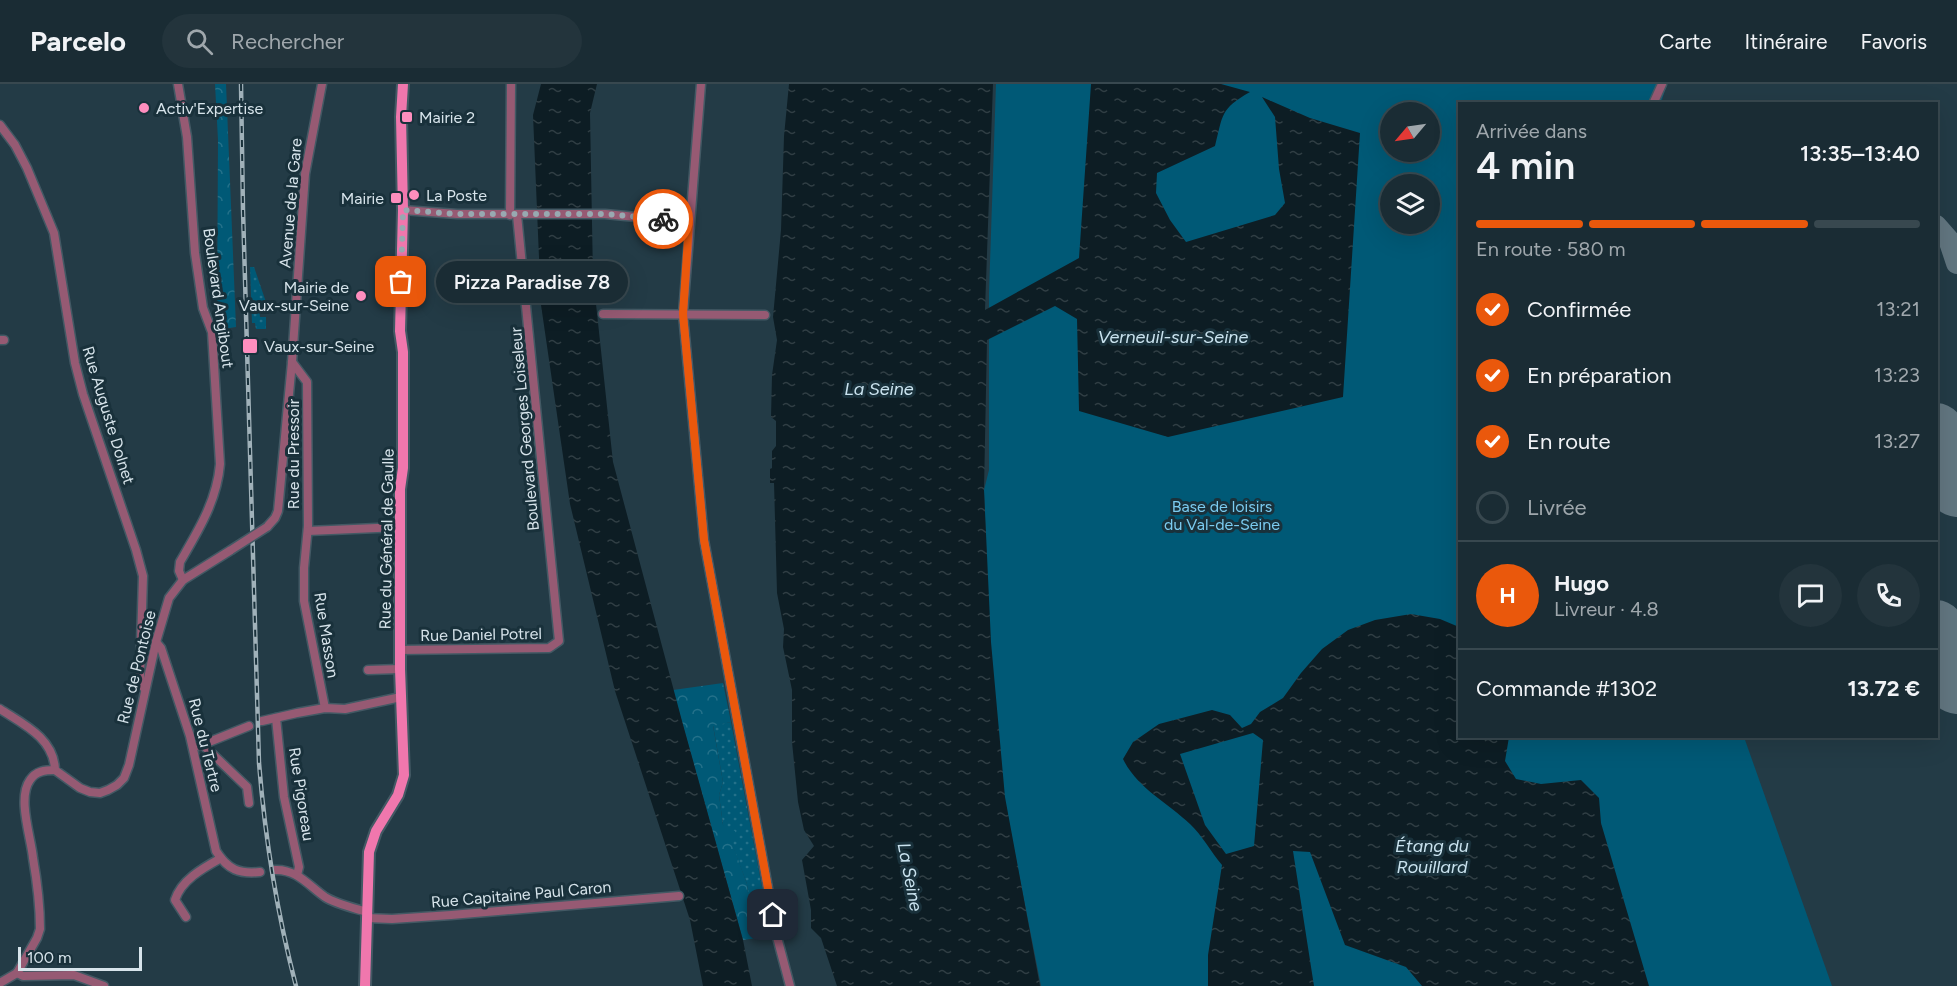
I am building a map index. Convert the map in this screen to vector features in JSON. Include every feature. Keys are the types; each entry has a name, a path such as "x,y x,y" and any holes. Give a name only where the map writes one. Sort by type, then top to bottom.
{"main road":[{"name":"Rue du Général de Gaulle","path":"365,986 369,852 376,831 398,795 404,775 400,669 400,489 403,468 403,352 400,331 403,84"}],"street":[{"name":"Boulevard Angibout","path":"178,84 187,137 195,253 203,308 212,332 220,464 212,502 180,562 179,571 183,580"},
{"name":"Avenue de la Gare","path":"292,362 305,174 322,84"},
{"name":"Boulevard Georges Loiseleur","path":"511,84 514,215 559,640"},
{"path":"701,84 683,314 704,540 777,938 790,986"},
{"path":"1654,102 1662,84"},
{"name":"Rue Auguste Dolnet","path":"0,125 15,145 27,168 54,233 75,363 83,394 143,576 140,675 144,688"},
{"path":"403,210 530,216 605,214 689,222"},
{"path":"603,314 765,315"},
{"name":"Rue de Pontoise","path":"55,770 80,789 90,792 100,793 117,786 124,778 129,765 144,688 169,598 183,580 267,527 278,511 292,362"},
{"name":"Rue du Pressoir","path":"292,362 307,382 308,531 400,527"},
{"name":"Rue Masson","path":"308,531 304,567 304,601 325,708"},
{"name":"Rue Daniel Potrel","path":"400,650 549,648 559,640"},
{"name":"Rue du Tertre","path":"156,642 167,663 192,748 213,841 220,858"},
{"path":"368,670 400,669"},
{"path":"262,722 325,708 345,709 401,697"},
{"path":"0,709 45,741 55,763 55,770 37,773 29,780 25,793 40,929 37,939 17,973 2,982"},
{"name":"Rue Pigoreau","path":"276,718 284,797 299,867 297,875"},
{"path":"192,748 249,726"},
{"path":"202,744 247,788 249,803"},
{"path":"186,916 175,900 177,891 201,869 220,858 236,872 260,872"},
{"path":"275,870 285,870 297,875 327,898 366,915"},
{"name":"Rue Capitaine Paul Caron","path":"366,915 392,919 679,896"},
{"path":"17,973 23,976 74,975 104,986"}],"green space":[{"path":"215,84 226,84 236,327 217,330 218,140"},
{"name":"Base de loisirs du Val-de-Seine","path":"996,84 1667,84 1661,102 1458,102 1458,738 1744,738 1832,986 1041,986 993,742 984,490 989,470 989,293"},
{"path":"250,267 254,267 268,308 259,309 260,317 266,317 266,329 256,329 255,323 252,323"},
{"path":"723,683 731,722 713,726 723,782 719,795 723,825 735,831 736,835 731,840 747,884 751,923 757,938 743,940 673,690"},
{"path":"731,722 771,935 757,938 751,923 747,884 723,825 719,795 723,782 713,725"}],"water":[{"path":"541,84 597,84 590,113 593,276 613,462 743,940 752,986 703,986 690,920 615,691 570,504 541,305 533,115"},
{"name":"La Seine","path":"789,84 993,84 985,310 1079,258 1091,84 1221,84 1250,92 1233,103 1224,114 1215,146 1157,173 1156,193 1170,220 1186,242 1275,215 1285,203 1279,169 1275,117 1262,97 1310,118 1360,133 1343,397 1168,437 1079,411 1077,319 1055,306 987,340 984,490 991,642 1005,797 1040,986 837,986 821,938 811,928 811,910 802,860 814,846 804,830 798,802 792,742 792,690 783,647 784,629 777,593 774,483 770,483 772,451 776,446 776,421 771,417 772,375 777,340 773,317 781,230 784,136"},
{"name":"Étang du Rouillard","path":"1411,614 1440,619 1458,627 1458,738 1509,738 1505,761 1516,779 1541,784 1581,780 1599,798 1601,823 1649,986 1422,986 1406,967 1345,945 1310,852 1293,851 1314,986 1208,986 1208,955 1222,865 1194,828 1145,787 1123,759 1133,742 1159,724 1212,710 1230,715 1242,728 1251,724 1260,712 1283,698 1322,649 1348,630 1375,620","holes":["1253,733 1263,740 1254,846 1226,854 1205,825 1180,754"]}],"taxiway":[{"path":"1938,228 1950,242 1957,263"}],"runway":[{"path":"1938,437 1957,489"},
{"path":"1938,634 1957,686"}],"railway":[{"path":"241,84 259,763 273,875 296,986"}],"way so far":[{"path":"401,282 403,210 530,216 605,214 663,219"}],"place":[{"name":"Activ'Expertise","path":"144,108"},
{"name":"Mairie 2","path":"407,117"},
{"name":"La Poste","path":"414,195"},
{"name":"Mairie","path":"396,198"},
{"name":"Pizza Paradise 78","path":"401,282"},
{"name":"Mairie de Vaux-sur-Seine","path":"361,296"},
{"name":"Vaux-sur-Seine","path":"250,346"}],"route":[{"path":"663,219 689,222 683,314 704,540 773,915"}],"water label":[{"name":"Verneuil-sur-Seine","path":"1173,337"}]}
